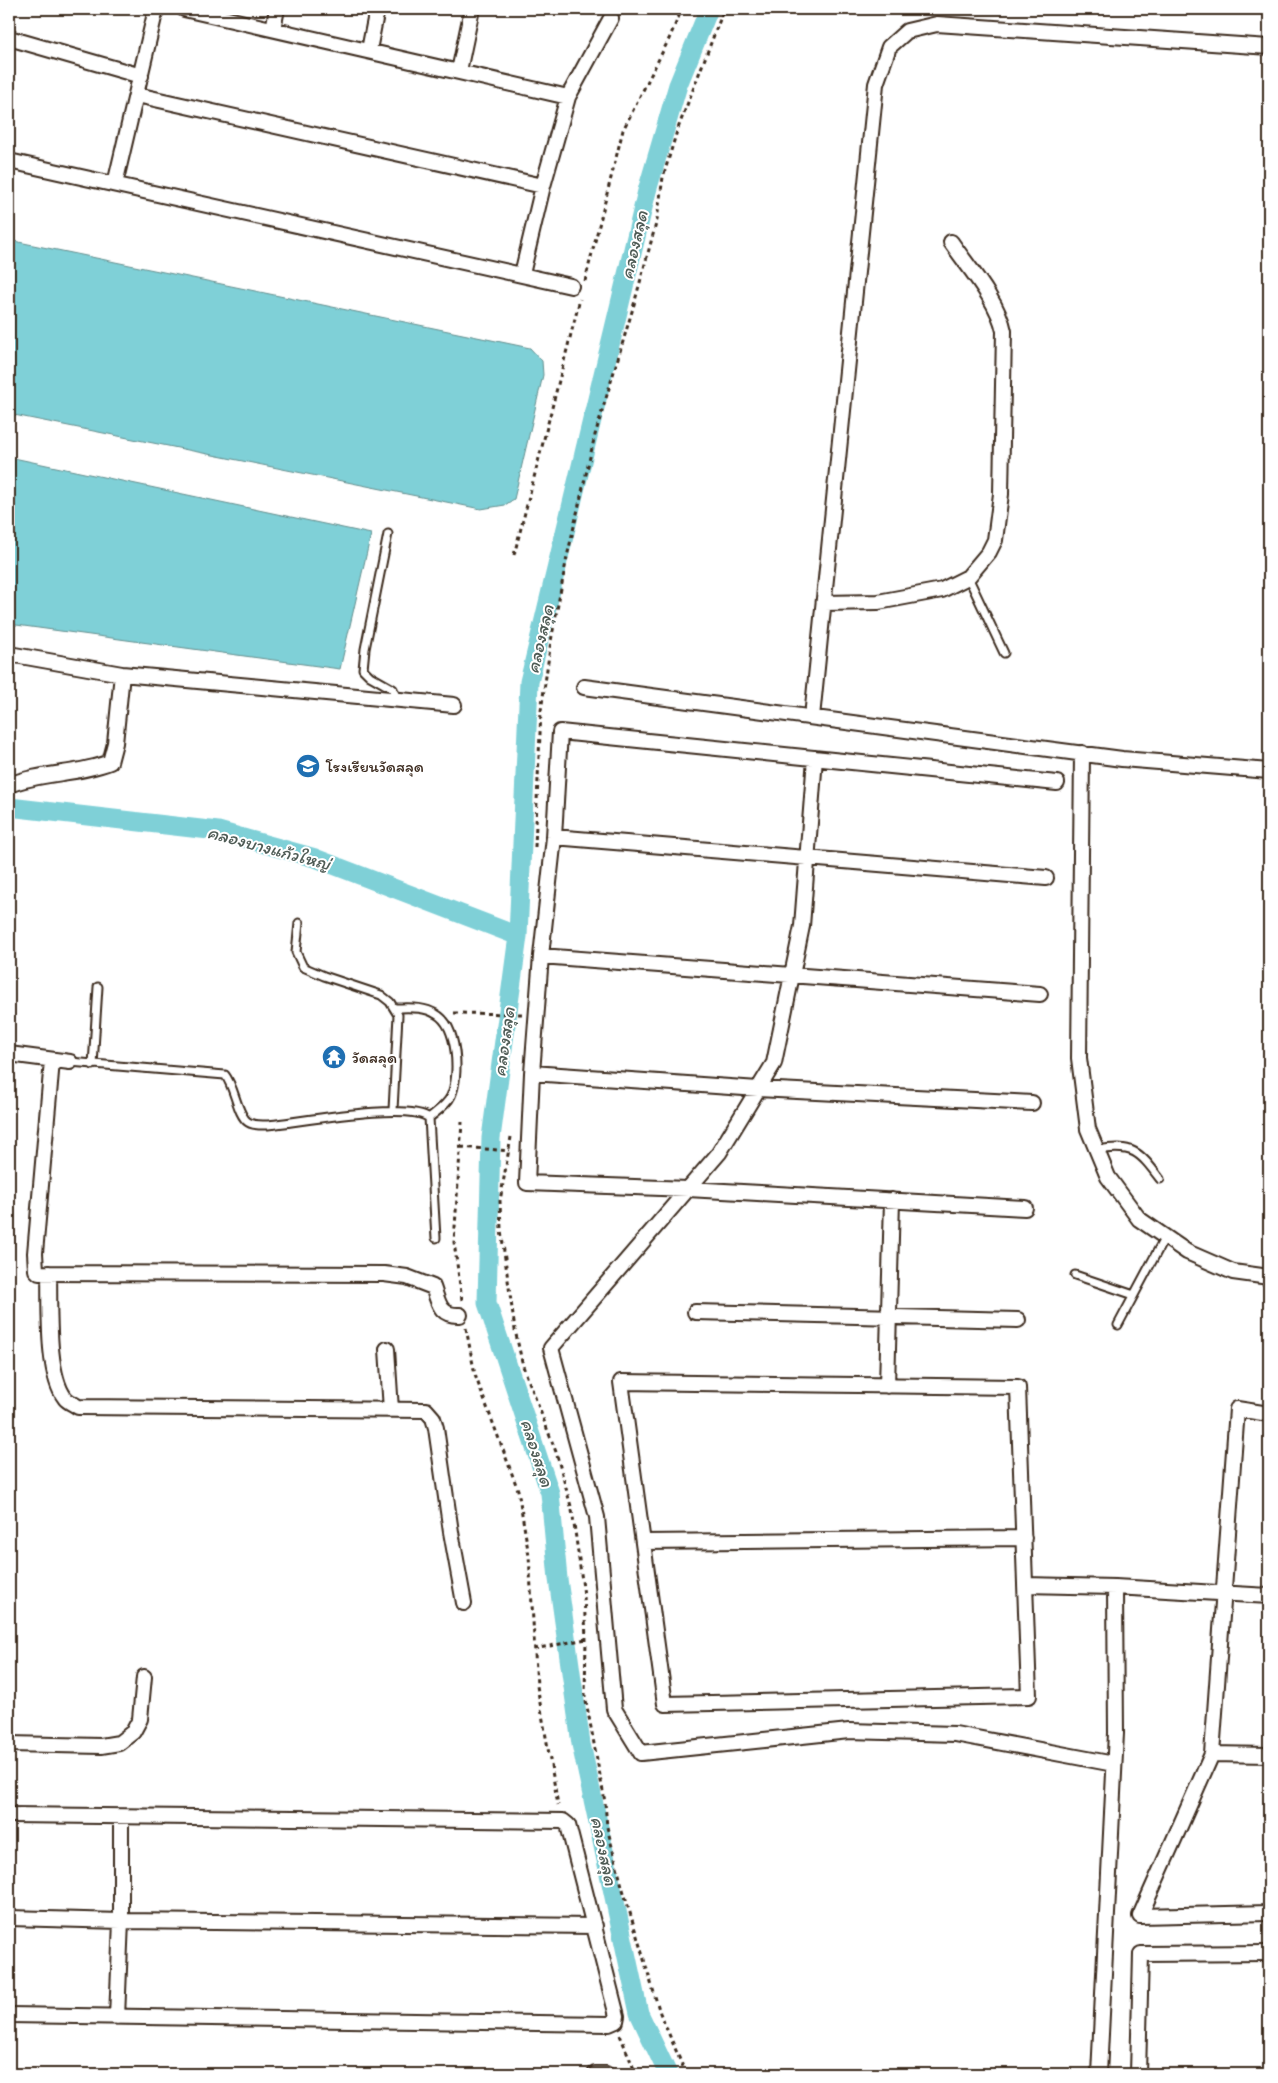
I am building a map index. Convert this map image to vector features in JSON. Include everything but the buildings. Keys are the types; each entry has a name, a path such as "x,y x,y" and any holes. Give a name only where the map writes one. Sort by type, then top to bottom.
{"street":[{"path":"115,184 156,9"},
{"path":"184,9 568,97"},
{"path":"273,29 277,9"},
{"path":"369,50 378,9"},
{"path":"459,71 472,9"},
{"path":"522,274 543,186 568,97 612,18"},
{"path":"812,717 876,84 889,47 907,31 936,24 1269,47"},
{"path":"9,38 141,76"},
{"path":"137,95 543,186"},
{"path":"9,161 522,274 577,289"},
{"path":"824,603 878,602 942,590 968,577 989,552 995,540 1001,494 1004,338 1002,322 990,300 951,242"},
{"path":"9,654 122,674 454,705"},
{"path":"9,785 23,779 87,770 110,762 115,743 122,674"},
{"path":"584,687 1122,759 1164,764 1269,771"},
{"path":"1025,1208 688,1189 526,1183 532,1073 541,956 554,837 560,732 1057,783"},
{"path":"1082,753 1079,1058 1088,1129 1108,1177 1139,1219 1187,1252 1233,1272 1269,1277"},
{"path":"814,758 802,926 774,1063 719,1153 550,1348 597,1517 614,1709 641,1753 849,1731 955,1734 1114,1764"},
{"path":"554,837 1046,878"},
{"path":"541,956 1040,994"},
{"path":"9,1054 70,1062"},
{"path":"52,1061 35,1253 36,1270 39,1273 384,1274 407,1277 432,1287 443,1312 450,1316 463,1316"},
{"path":"532,1073 758,1089 1032,1102"},
{"path":"887,1386 892,1200"},
{"path":"49,1273 51,1347 57,1383 66,1399 78,1407 426,1410 433,1418 464,1603"},
{"path":"695,1312 1018,1320"},
{"path":"387,1349 391,1410"},
{"path":"621,1382 887,1386 1018,1387 1029,1696 665,1704 621,1382"},
{"path":"1269,1414 1237,1409 1212,1754 1140,1916 1269,1913"},
{"path":"643,1542 1024,1538"},
{"path":"1025,1585 1115,1587 1269,1596"},
{"path":"1099,2074 1116,1733 1115,1587"},
{"path":"9,1744 101,1746 119,1743 133,1732 140,1719 144,1677"},
{"path":"1212,1754 1269,1756"},
{"path":"9,1815 563,1820 568,1825 617,2013 616,2021 609,2024 9,2015"},
{"path":"117,2017 121,1921 121,1817"},
{"path":"9,1918 595,1926"},
{"path":"1138,2074 1141,1954 1269,1952"},
{"path":"595,2074 606,2074"}],"lane":[{"path":"388,534 365,649 363,669 370,676 393,689 397,700"},
{"path":"968,577 1004,653"},
{"path":"298,923 296,952 303,967 381,995 398,1015 393,1110"},
{"path":"93,1065 98,987"},
{"path":"394,1008 420,1008 435,1013 440,1017 454,1043 455,1073 452,1095 429,1118"},
{"path":"70,1062 225,1075 230,1082 242,1115 247,1122 254,1124 268,1125 393,1110 424,1113 429,1118 436,1238"},
{"path":"1097,1150 1115,1147 1133,1150 1146,1160 1160,1179"},
{"path":"1118,1325 1165,1237"},
{"path":"1075,1275 1134,1295"}],"path":[{"path":"585,283 623,130 682,9"},
{"path":"535,854 541,711 551,641 567,557 595,435 657,220 663,177 676,131 724,9"},
{"path":"514,555 577,289"},
{"path":"451,1014 523,1014 522,1022"},
{"path":"462,1122 454,1242 463,1316 475,1375 518,1490 529,1556 537,1686 558,1805"},
{"path":"512,1133 500,1201 508,1295 523,1366 556,1452 572,1510 584,1595 586,1639 584,1696 606,1802 607,1827 622,1886 660,2013 686,2074"},
{"path":"461,1147 510,1151"},
{"path":"536,1649 586,1639"},
{"path":"620,2034 636,2074"}],"water":[{"path":"9,240 530,348 542,361 543,375 514,499 505,505 481,509 9,414"},
{"path":"9,457 371,534 340,669 9,624"}],"waterway":[{"name":"คลองสลุด","path":"668,2074 639,2013 581,1744 558,1579 550,1493 487,1303 491,1138 518,936 529,682 647,191 678,85 709,9"},
{"name":"คลองบางแก้วใหญ่","path":"9,807 218,831 315,858 518,936"}],"place":[{"name":"โรงเรียนวัดสลุด","path":"308,766"},
{"name":"วัดสลุด","path":"334,1057"}]}
